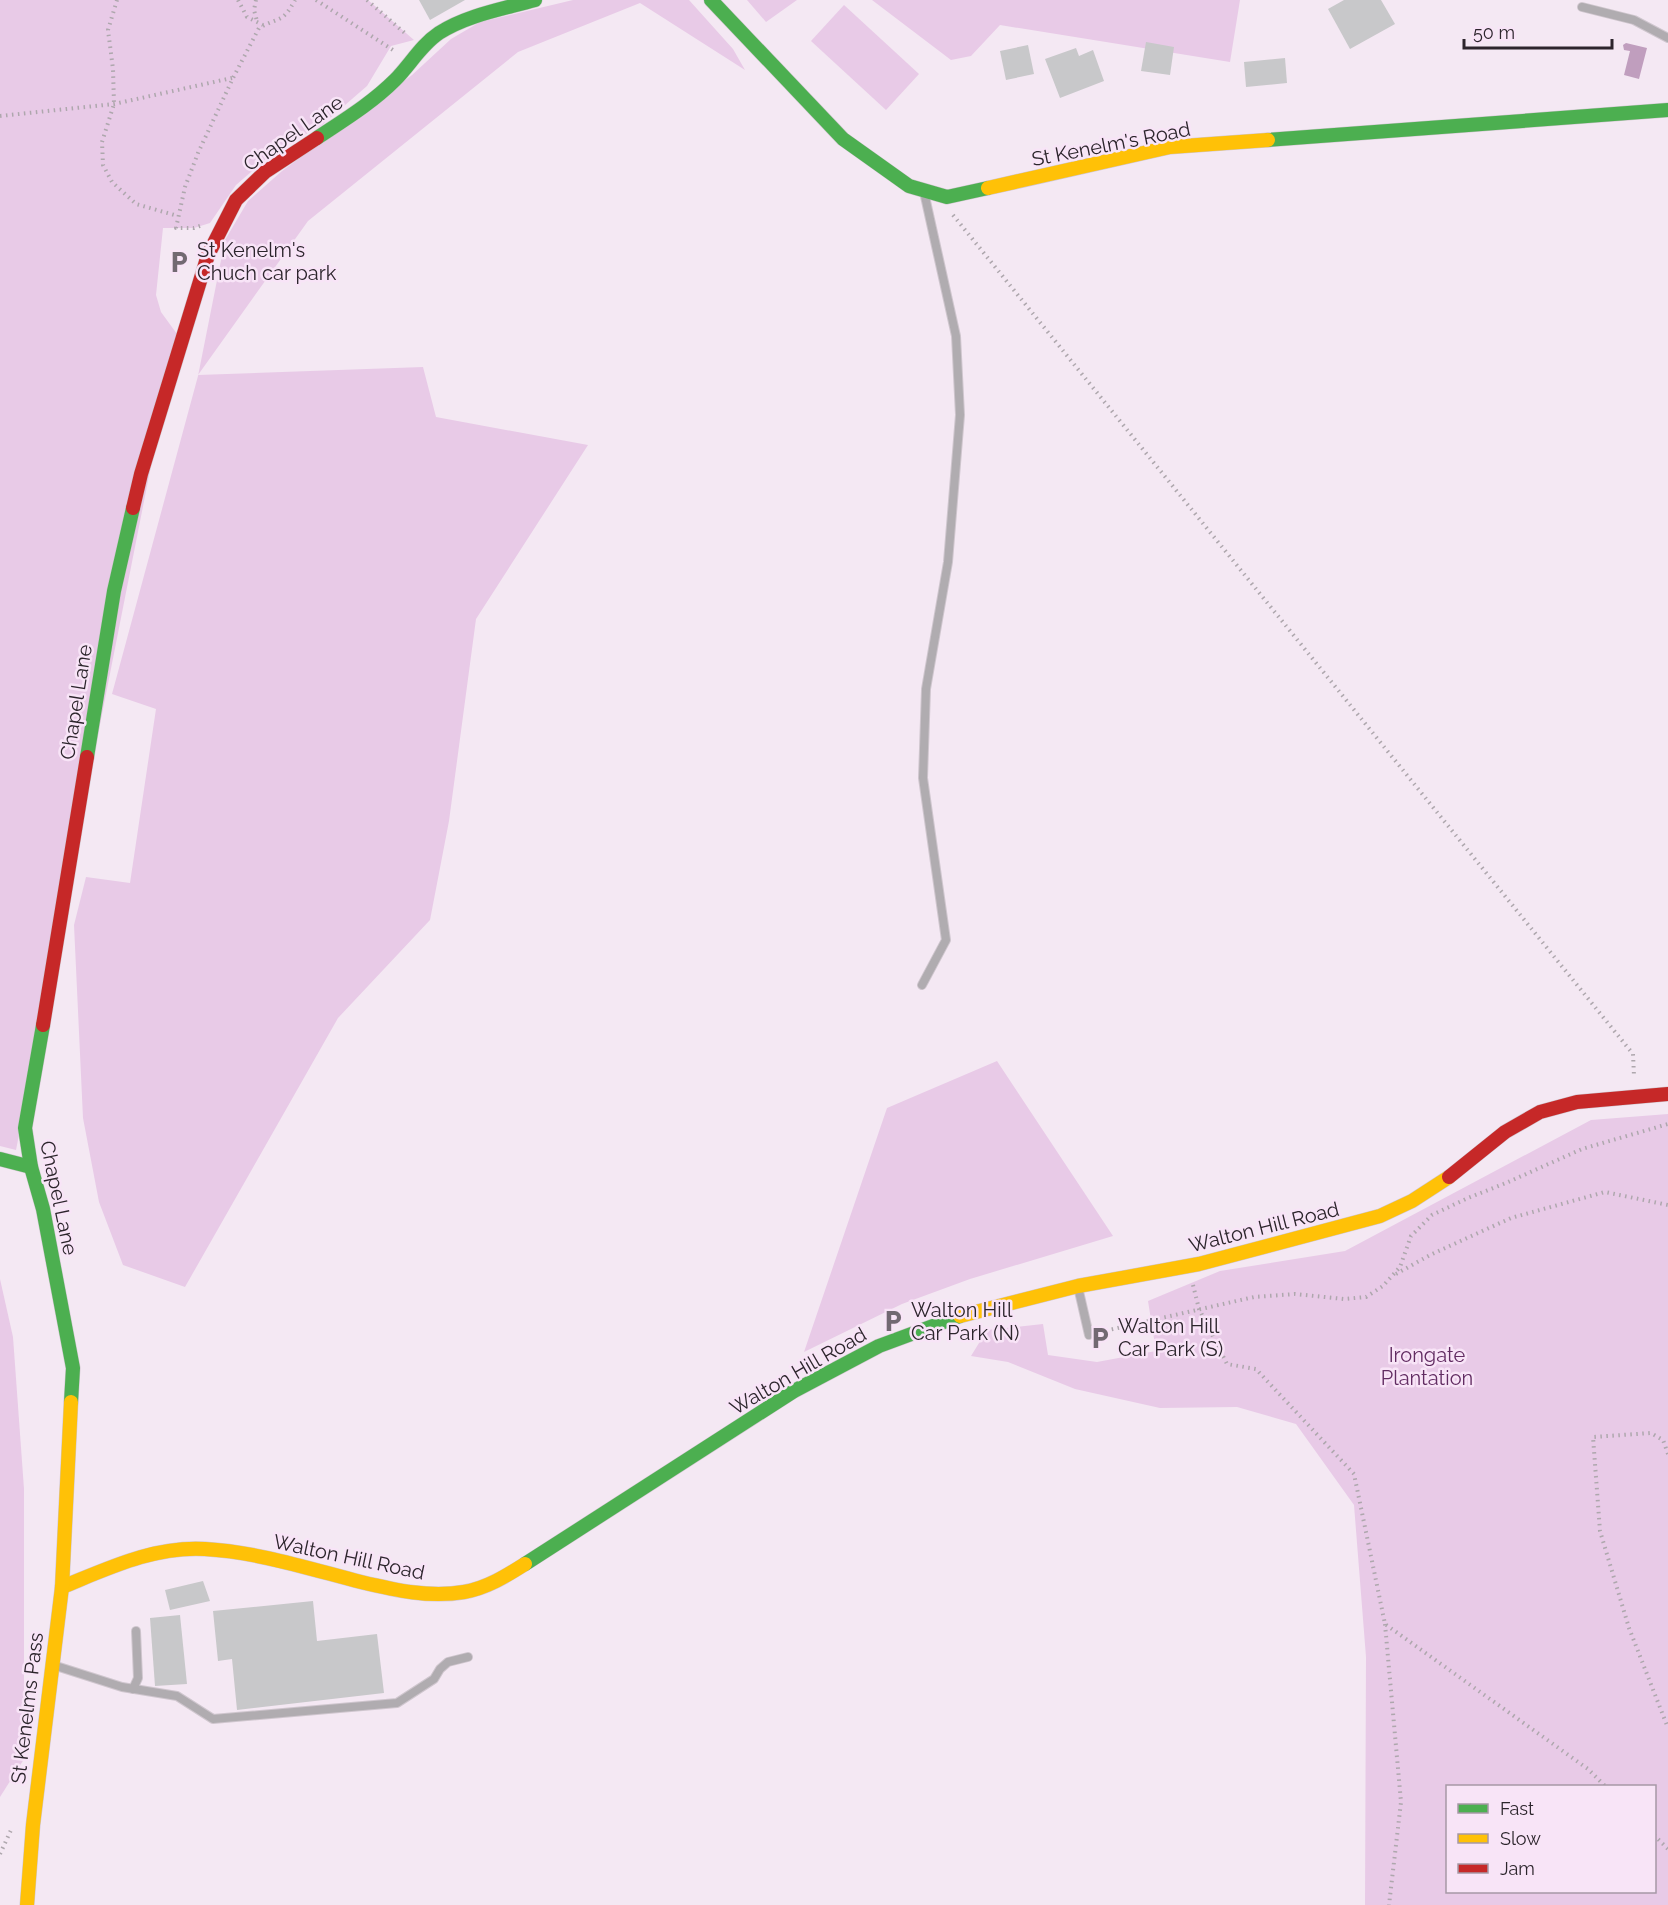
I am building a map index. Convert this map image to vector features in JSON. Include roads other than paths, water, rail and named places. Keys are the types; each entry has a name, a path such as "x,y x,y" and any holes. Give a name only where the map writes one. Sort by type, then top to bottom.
{"street":[{"name":"Chapel Lane","path":"62,1587 73,1368 25,1128 114,591 141,474 208,255 236,200 265,172 366,105 395,80 421,49 439,33 476,16 535,0"},
{"name":"St Kenelm's Road","path":"711,0 843,138 909,186 947,197 1170,147 1668,110"},
{"name":"Walton Hill Road","path":"62,1587 136,1557 172,1550 204,1549 241,1553 413,1594 464,1592 500,1580 795,1391 879,1346 968,1313 1077,1286 1199,1264 1380,1216 1412,1201 1460,1170 1505,1132 1540,1112 1577,1102 1634,1095 1668,1094"},
{"path":"0,1160 31,1167"},
{"name":"St Kenelms Pass","path":"27,1905 33,1825 62,1587"}],"lane":[{"path":"1582,7 1634,20 1668,38"},
{"path":"922,985 946,940 923,778 926,689 948,562 960,415 956,336 924,191"},
{"path":"1077,1286 1089,1335"},
{"path":"133,1689 138,1678 136,1631"},
{"path":"52,1665 122,1687 177,1696 213,1719 397,1702 434,1679 448,1662 468,1657"}],"place":[{"name":"St Kenelm's Chuch car park","path":"179,262"},
{"name":"Walton Hill Car Park (N)","path":"893,1321"},
{"name":"Walton Hill Car Park (S)","path":"1100,1338"}],"park label":[{"name":"Irongate Plantation","path":"1427,1366"}]}
